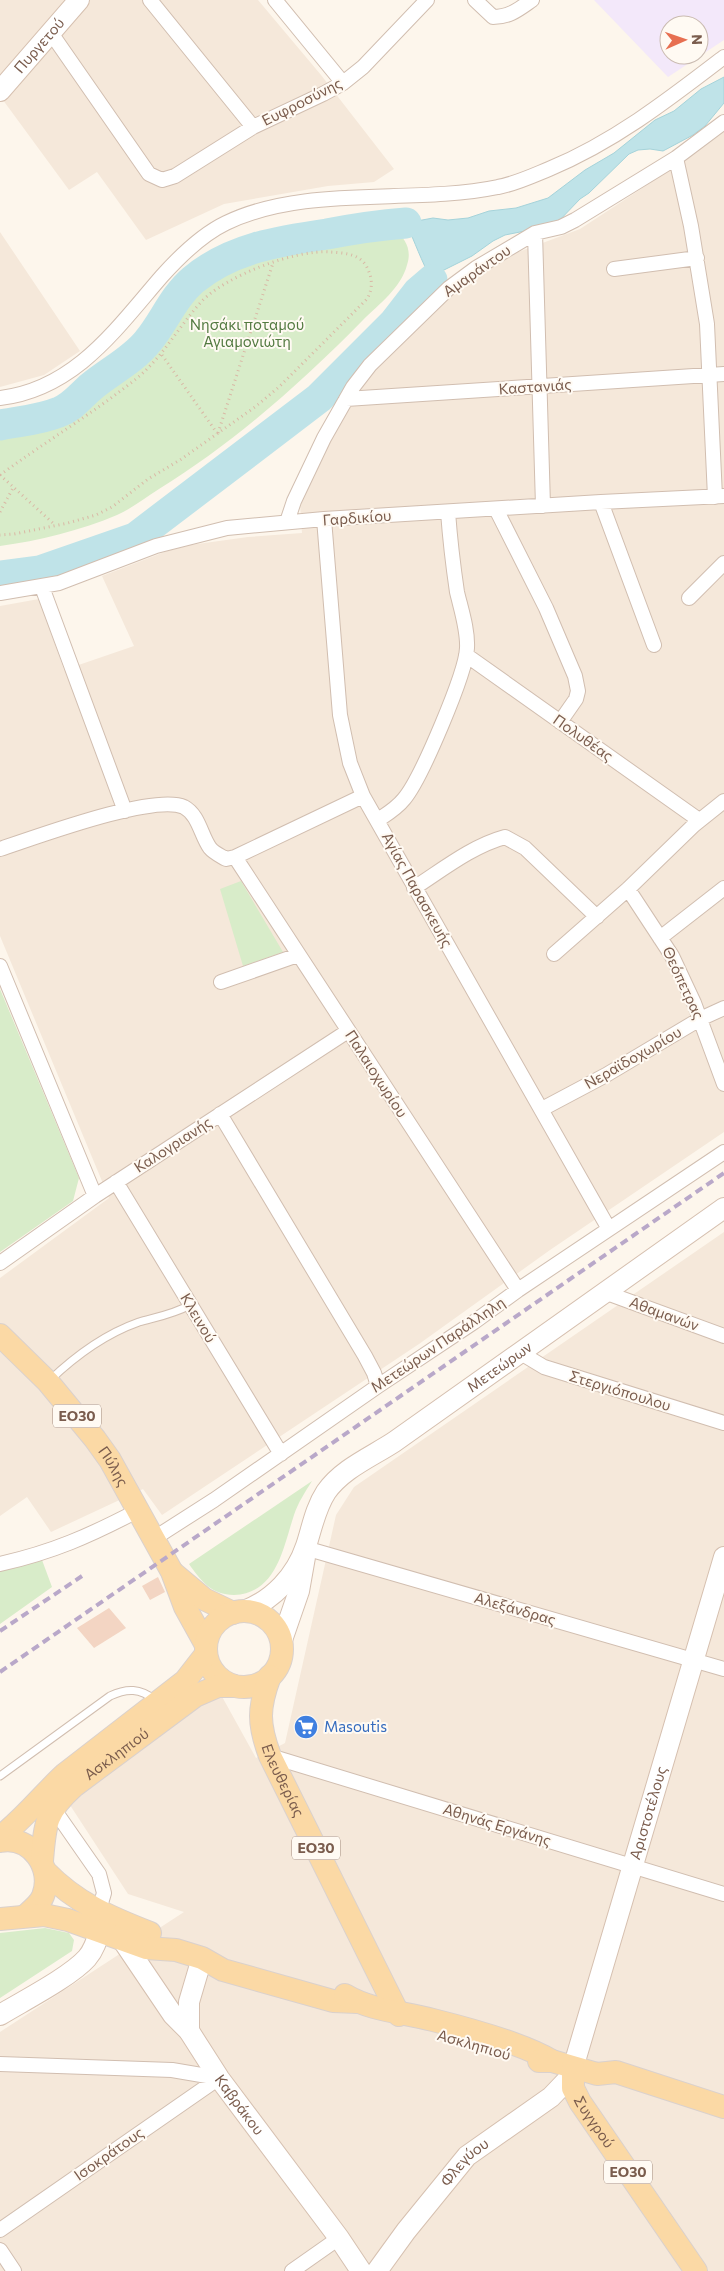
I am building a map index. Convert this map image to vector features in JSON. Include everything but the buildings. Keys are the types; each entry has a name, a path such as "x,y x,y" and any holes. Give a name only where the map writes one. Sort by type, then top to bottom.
{"main road":[{"name":"Πύλης","path":"0,1335 48,1382 100,1446 153,1539"},
{"name":"ΕΟ30","path":"153,1539 172,1572 185,1607 206,1650 209,1665 224,1682 234,1686"},
{"name":"ΕΟ30","path":"172,1572 204,1599 217,1607 257,1614 268,1620 276,1631 281,1643"},
{"path":"206,1650 214,1625 223,1618 238,1612"},
{"name":"Ελευθερίας","path":"281,1643 280,1661 270,1676 260,1710 260,1726 270,1756 399,2014"},
{"name":"Ασκληπιού","path":"0,1839 65,1774 185,1681 206,1650"},
{"path":"234,1686 253,1686 270,1676"},
{"name":"Ασκληπιού","path":"25,1916 43,1896 46,1884 44,1832 48,1817 53,1808 74,1786 195,1696 218,1686 234,1686"},
{"name":"Ασκληπιού","path":"0,1839 16,1841 26,1845 35,1852 62,1889 121,1938 146,1948 176,1950 202,1958 226,1959 334,1988 357,2002 399,2014 429,2032 532,2061 597,2074 616,2072 724,2107"},
{"name":"Ασκληπιού","path":"0,1919 12,1920 25,1916 44,1915 68,1920 99,1920 153,1934 176,1950"},
{"name":"Συγγρού","path":"566,2068 580,2102 696,2271"},
{"name":"Ασκληπιού","path":"597,2074 610,2084 724,2120"}],"street":[{"name":"Πυργετού","path":"0,91 79,0"},
{"path":"150,0 253,126"},
{"path":"275,0 343,83"},
{"path":"475,0 494,17 502,17 512,14 532,0"},
{"name":"Ευφροσύνης","path":"51,33 149,174 162,180 175,176 253,126 343,83 364,67 424,1"},
{"path":"0,398 36,390 74,370 110,337 184,254 202,238 223,224 260,210 311,202 478,190 512,184 568,161 609,140 684,89 724,57"},
{"name":"Αμαράντου","path":"287,522 294,501 324,438 346,400 370,365 449,288 494,256 535,233 561,227 575,220 676,158 724,122"},
{"path":"676,158 697,258 707,324 709,375 720,496"},
{"path":"535,233 543,506"},
{"path":"614,269 697,258"},
{"name":"Καστανιάς","path":"346,400 724,374"},
{"name":"Γαρδικίου","path":"0,593 42,587 73,578 156,546 227,528 287,522 496,508 720,496"},
{"path":"601,502 654,645"},
{"path":"496,508 546,608 577,680 578,691 576,699 560,722"},
{"path":"378,820 406,798 442,721 460,678 466,655 467,641 453,565 448,512"},
{"name":"Αγίας Παρασκευής","path":"324,520 343,736 350,763 363,796 609,1229"},
{"path":"689,598 724,563"},
{"path":"42,587 124,811"},
{"name":"Πολυθέας","path":"466,655 700,820"},
{"path":"0,849 124,811 165,804 183,807 196,821 210,848 226,859 234,857 363,796"},
{"path":"554,954 628,889 700,820 724,801"},
{"path":"414,888 472,851 494,840 505,837 525,848 597,916"},
{"name":"Παλαιοχωρίου","path":"234,857 518,1290"},
{"path":"660,938 724,888"},
{"name":"Θεόπετρας","path":"628,889 675,964 700,1019 724,1084"},
{"path":"221,982 298,955"},
{"path":"0,966 95,1196"},
{"name":"Νεραϊδοχωρίου","path":"542,1109 606,1075 700,1019 724,1008"},
{"name":"Καλογριανής","path":"0,1263 116,1182 348,1031"},
{"path":"220,1114 370,1364 378,1386"},
{"name":"Μετεώρων Παράλληλη","path":"153,1539 724,1152"},
{"name":"Κλεινού","path":"116,1182 281,1454"},
{"name":"Μετεώρων","path":"238,1612 258,1606 272,1596 295,1568 305,1548 318,1506 332,1484 344,1474 394,1442 724,1208"},
{"name":"Αθαμανών","path":"604,1292 724,1336"},
{"name":"Στεργιόπουλου","path":"519,1352 544,1367 724,1423"},
{"path":"0,1564 61,1548 137,1511"},
{"name":"Μετεώρων","path":"281,1643 299,1591 304,1570 305,1548"},
{"name":"Αλεξάνδρας","path":"305,1548 724,1669"},
{"name":"Αριστοτέλους","path":"566,2068 632,1867 724,1557"},
{"name":"Αθηνάς Εργάνης","path":"270,1756 724,1894"},
{"path":"0,2015 76,1968 88,1957 99,1920 104,1893 99,1874 53,1808"},
{"name":"Καβράκου","path":"121,1938 173,2015 188,2031 219,2078 339,2238 361,2271"},
{"path":"188,2031 189,2002 202,1958"},
{"path":"0,2064 172,2070 219,2078"},
{"name":"Φλεγύου","path":"377,2271 406,2231 467,2156 551,2097 566,2068"},
{"name":"Ισοκράτους","path":"0,2230 219,2078"},
{"path":"292,2271 339,2238"},
{"path":"0,2250 14,2271"}],"lane":[{"path":"48,1382 69,1362 112,1334 140,1322 168,1315 190,1305"},
{"path":"0,1776 110,1696 119,1692 137,1690 148,1694 158,1703"}],"path":[{"path":"0,535 55,526 96,515 218,433 279,387 357,311 372,290 370,274 364,262 351,254 323,252 282,258 220,287 203,301 162,355 138,377 91,414 0,475 55,526"},
{"path":"218,433 274,262"},
{"path":"162,355 218,433"},
{"path":"0,512 13,488"}],"shaded area":[{"path":"0,0 258,0 321,75 394,169 374,182 328,186 224,204 146,240 97,172 69,190 0,96"},
{"path":"594,0 724,0 724,40 709,50 709,15 659,15 659,65 686,65 668,77"},
{"path":"724,130 724,1132 550,1250 419,1344 162,1515 143,1489 51,1532 27,1497 0,1516 0,1278 109,1198 0,936 0,606 39,599 64,670 134,646 102,576 167,551 190,545 248,537 302,533 300,504 325,451 371,370 454,292 489,267 513,254 580,229 641,189"},
{"path":"0,232 80,351 44,375 0,387"},
{"path":"724,1232 724,2271 0,2271 0,2032 184,1912 128,1894 66,1799 220,1693 256,1758 285,1743 336,1515 354,1487"}],"green space":[{"name":"Νησάκι ποταμού Αγιαμονιώτη","path":"394,229 405,241 409,254 404,273 395,288 316,367 240,432 187,471 122,513 60,534 0,546 0,435 33,433 61,420 77,408 149,349 196,287 221,267 266,249 368,231"},
{"path":"241,881 283,952 243,966 220,889"},
{"path":"0,989 79,1178 73,1201 0,1252"},
{"path":"312,1481 296,1511 276,1567 269,1578 260,1586 248,1592 234,1595 219,1593 198,1576 189,1564"},
{"path":"42,1560 52,1587 0,1624 0,1569"},
{"path":"45,1928 69,1933 74,1940 72,1951 0,1998 0,1933"}],"water":[{"path":"724,77 724,103 705,126 693,135 663,151 638,150 629,154 555,225 505,235 472,256 442,271 432,280 406,223 433,218 448,220 468,218 489,211 516,208 548,198 585,170 614,153 655,120 674,111 701,89"}],"waterway":[{"path":"0,425 45,417 69,407 92,386 142,348 154,334 186,287 208,269 223,260 239,253 274,243 406,223"},
{"path":"0,576 40,571 135,538 319,398 394,323 418,292 432,280"}],"railway":[{"path":"0,1672 724,1173"},
{"path":"0,1631 82,1576"}],"place":[{"name":"Masoutis","path":"306,1727"}]}
